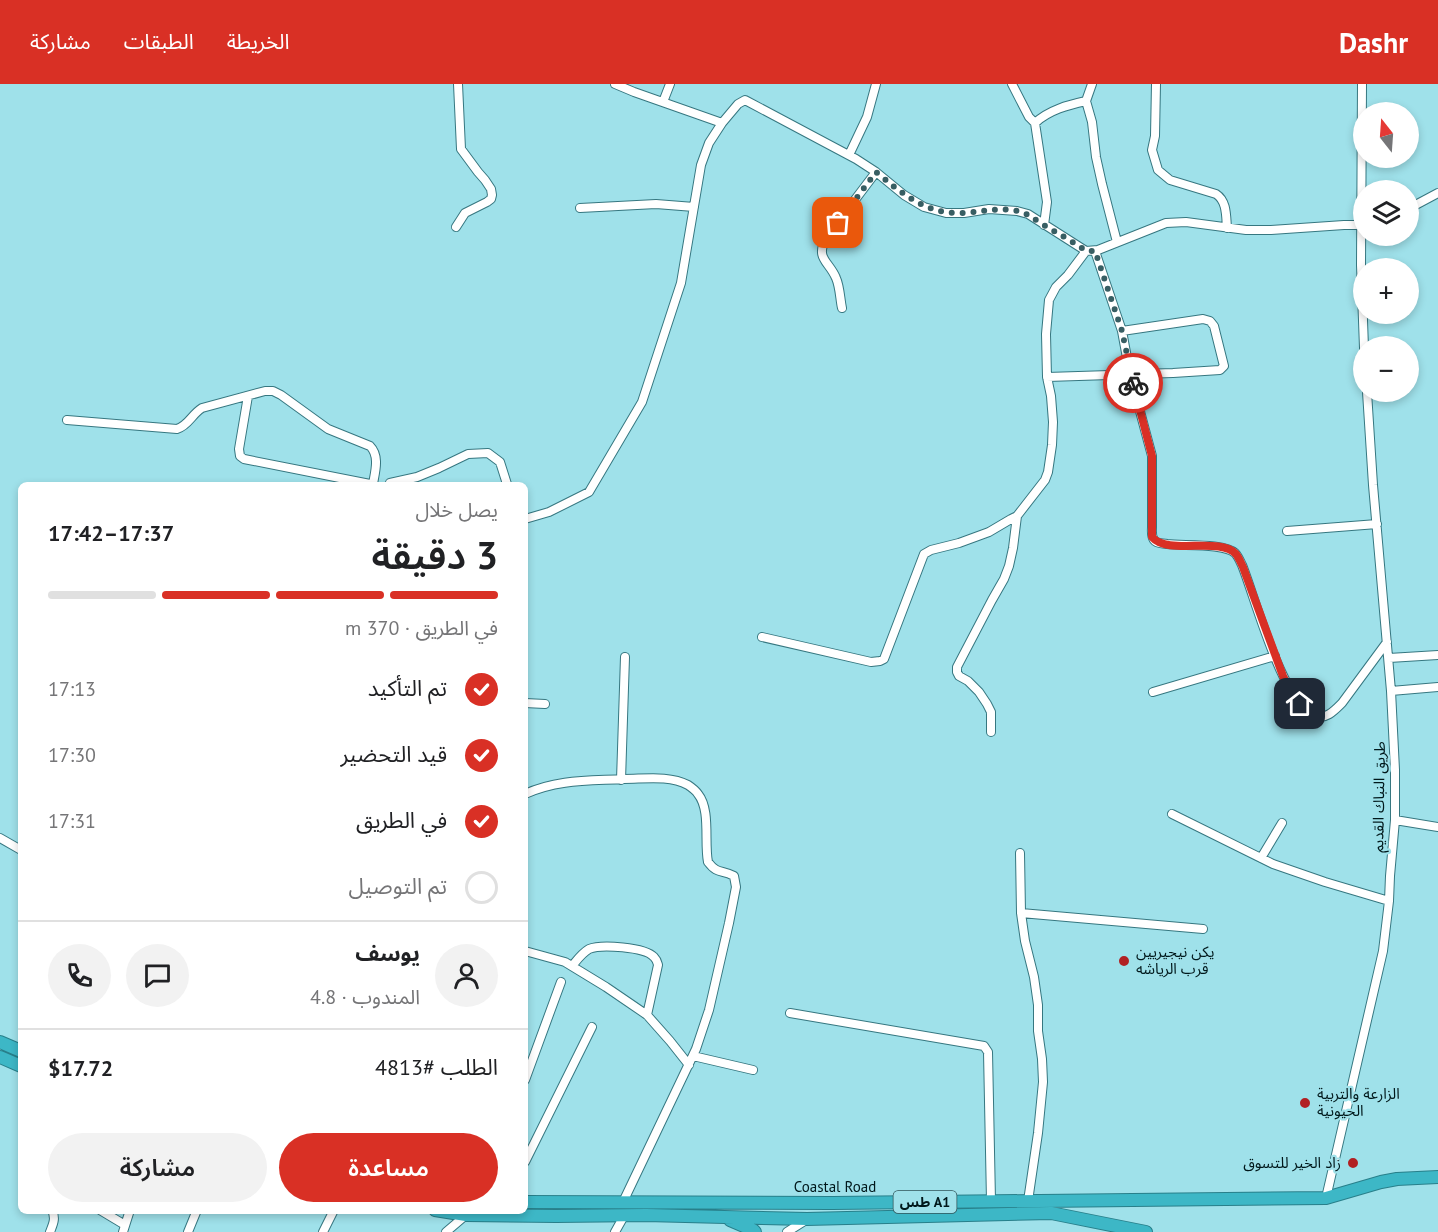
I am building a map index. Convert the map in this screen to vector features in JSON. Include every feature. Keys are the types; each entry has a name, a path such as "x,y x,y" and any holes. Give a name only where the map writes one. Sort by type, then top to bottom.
{"highway":[{"path":"0,1042 18,1050"},
{"path":"0,1057 18,1065"},
{"name":"Coastal Road","path":"528,1202 832,1203 1326,1198 1381,1182 1438,1176"},
{"name":"Coastal Road","path":"460,1214 807,1219 1051,1213 1146,1232"},
{"path":"724,1218 755,1232"}],"street":[{"path":"456,227 465,213 487,202 492,195 485,180 461,149 458,84"},
{"path":"615,84 722,123"},
{"path":"663,102 670,84"},
{"path":"849,155 867,117 876,84"},
{"path":"1012,84 1029,117 1035,123 1047,202 1044,225"},
{"path":"1092,84 1086,100 1092,122 1096,157 1117,242"},
{"path":"1156,84 1155,136 1152,150 1158,170 1170,180 1221,197 1224,202 1227,228"},
{"path":"1362,84 1362,180"},
{"path":"528,518 549,512 589,492 642,402 681,283 701,165 709,143 722,123 738,104 745,100 849,155 924,207 955,213 989,209 1017,211 1028,214 1090,251 1122,331 1130,374 1152,456 1152,537 1158,543 1176,546 1223,547 1235,554 1243,567 1290,691 1309,713 1317,717 1327,716 1352,692 1387,642"},
{"path":"1035,123 1066,105 1086,100"},
{"path":"842,308 837,278 821,254 822,248 826,238 876,172"},
{"path":"1419,203 1438,193"},
{"path":"580,208 656,204 694,207"},
{"path":"762,637 880,662 884,659 924,554 989,532 1017,516 1040,487 1048,472 1052,445 1053,422 1047,377 1046,334 1049,300 1056,287 1090,251 1166,223 1186,222 1246,230 1353,225"},
{"path":"1361,246 1363,336"},
{"path":"1047,377 1220,369 1224,366 1214,326 1210,321 1203,319 1122,331"},
{"path":"67,420 177,429 185,426 195,412 202,408 265,391 273,392 281,395 328,429 375,450 371,482"},
{"path":"248,396 238,449 240,456 244,459 361,482"},
{"name":"طريق النباك القديم","path":"1326,1198 1383,951 1395,820 1395,770 1389,657 1368,402"},
{"path":"394,482 417,477 468,454 488,453 500,462 506,482"},
{"path":"991,732 991,712 987,704 968,681 959,676 957,668 1004,579 1013,548 1017,516"},
{"path":"1287,531 1377,524"},
{"path":"1389,657 1438,655"},
{"path":"1153,692 1275,656"},
{"path":"621,780 625,657"},
{"path":"1391,690 1438,687"},
{"path":"528,703 545,704"},
{"path":"528,791 589,779 653,778 689,785 700,796 704,808 708,862 713,869 734,876 735,880 736,887 729,923 709,1010 689,1065 623,1202"},
{"path":"1172,814 1273,864 1389,901"},
{"path":"1395,820 1438,827"},
{"path":"1261,858 1281,823"},
{"path":"0,838 18,848"},
{"path":"1020,853 1022,913 1025,941 1038,1005 1043,1082 1028,1201"},
{"path":"1022,913 1203,929"},
{"path":"572,966 590,948 630,948 649,953 656,958 658,965 647,1015"},
{"path":"528,952 565,962 647,1015 689,1065"},
{"path":"528,1072 561,982"},
{"path":"790,1013 984,1046 988,1052 991,1201"},
{"path":"528,1156 592,1027"},
{"path":"693,1056 753,1070"},
{"path":"50,1232 54,1214"},
{"path":"105,1214 124,1228"},
{"path":"188,1232 195,1214"},
{"path":"322,1232 332,1214"},
{"path":"446,1232 466,1215"},
{"path":"615,1232 624,1216"},
{"path":"787,1232 807,1219"}],"way so far":[{"path":"838,223 876,172 904,195 924,207 946,213 989,209 1028,214 1086,251 1095,251 1122,331 1133,383"}],"place":[{"name":"يكن نيجيريين قرب الرياشه","path":"1124,961"},
{"name":"الزارعة والتربية الحيونية","path":"1305,1103"},
{"name":"زاد الخير للتسوق","path":"1353,1163"}],"route":[{"path":"1133,383 1152,456 1152,537 1158,543 1176,546 1223,547 1235,554 1243,567 1283,676 1290,691 1300,704"}]}
